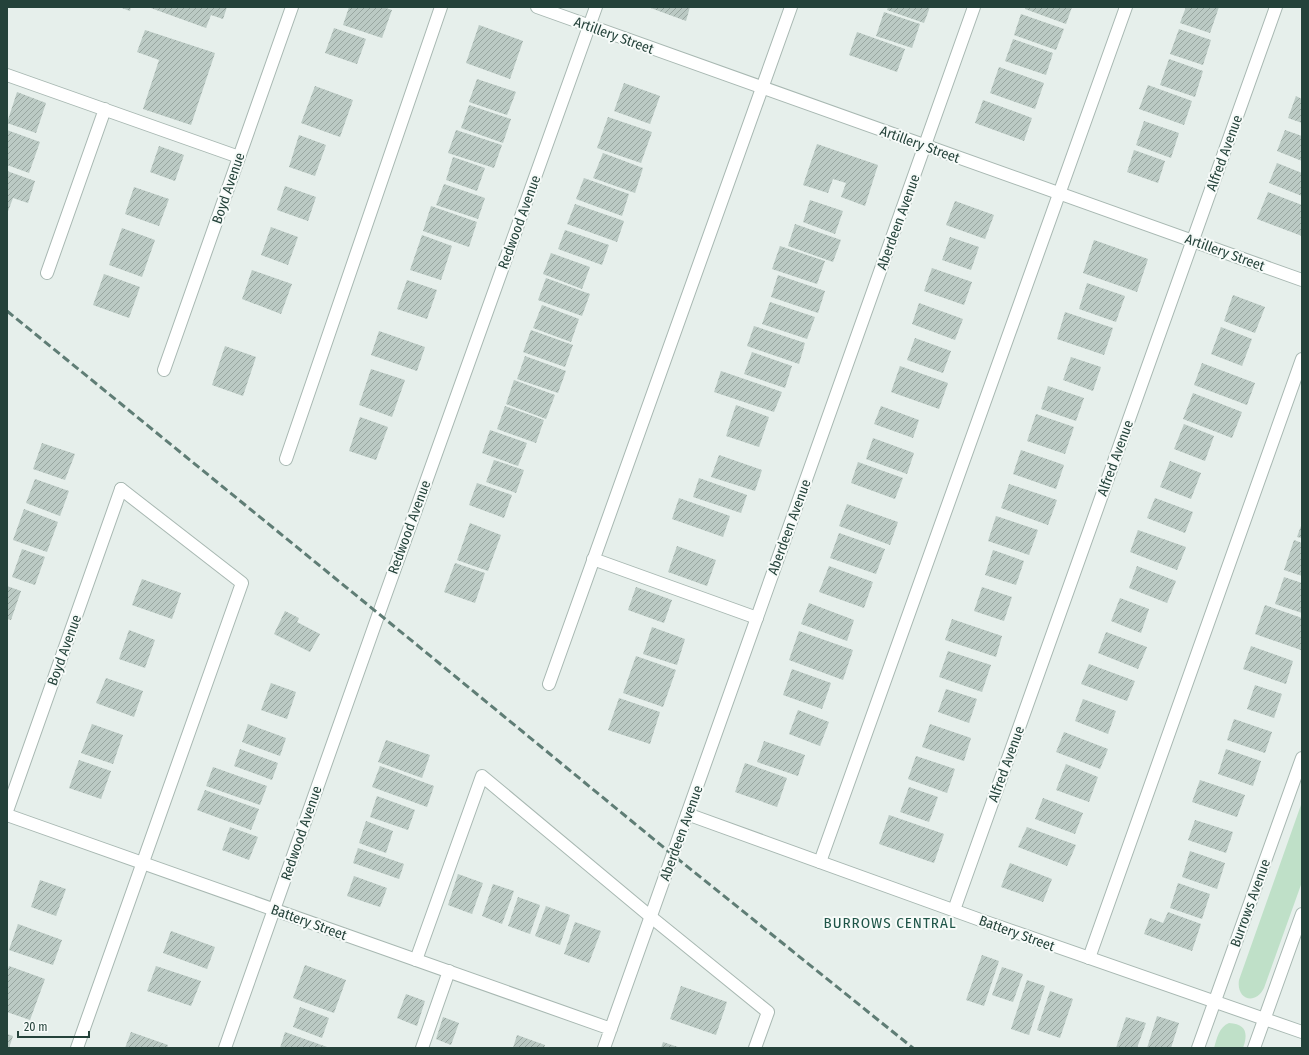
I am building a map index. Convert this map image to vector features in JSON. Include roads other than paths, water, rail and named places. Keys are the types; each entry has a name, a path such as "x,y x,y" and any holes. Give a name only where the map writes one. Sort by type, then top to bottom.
{"street":[{"name":"Boyd Avenue","path":"164,370 292,7"},
{"path":"286,459 441,7"},
{"name":"Artillery Street","path":"538,7 1302,280"},
{"name":"Redwood Avenue","path":"225,1048 381,606 596,7"},
{"path":"549,684 791,7"},
{"name":"Aberdeen Avenue","path":"604,1048 974,7"},
{"path":"820,862 1058,193 1126,7"},
{"name":"Alfred Avenue","path":"954,910 1276,7"},
{"path":"7,75 239,157"},
{"path":"47,273 105,110"},
{"path":"1089,958 1302,359"},
{"name":"Boyd Avenue","path":"7,811 121,489 242,583 143,863"},
{"path":"593,560 757,618"},
{"name":"Burrows Avenue","path":"1198,1048 1302,758"},
{"path":"416,960 482,776 768,1012 755,1048"},
{"name":"Battery Street","path":"687,814 1089,958 1302,1032"},
{"name":"Battery Street","path":"7,815 611,1029"},
{"path":"77,1048 143,863"},
{"path":"1254,1048 1302,914"},
{"path":"422,1048 449,972"}],"railway":[{"path":"7,311 673,855 913,1048"}],"district":[{"name":"BURROWS CENTRAL","path":"890,923"}]}
